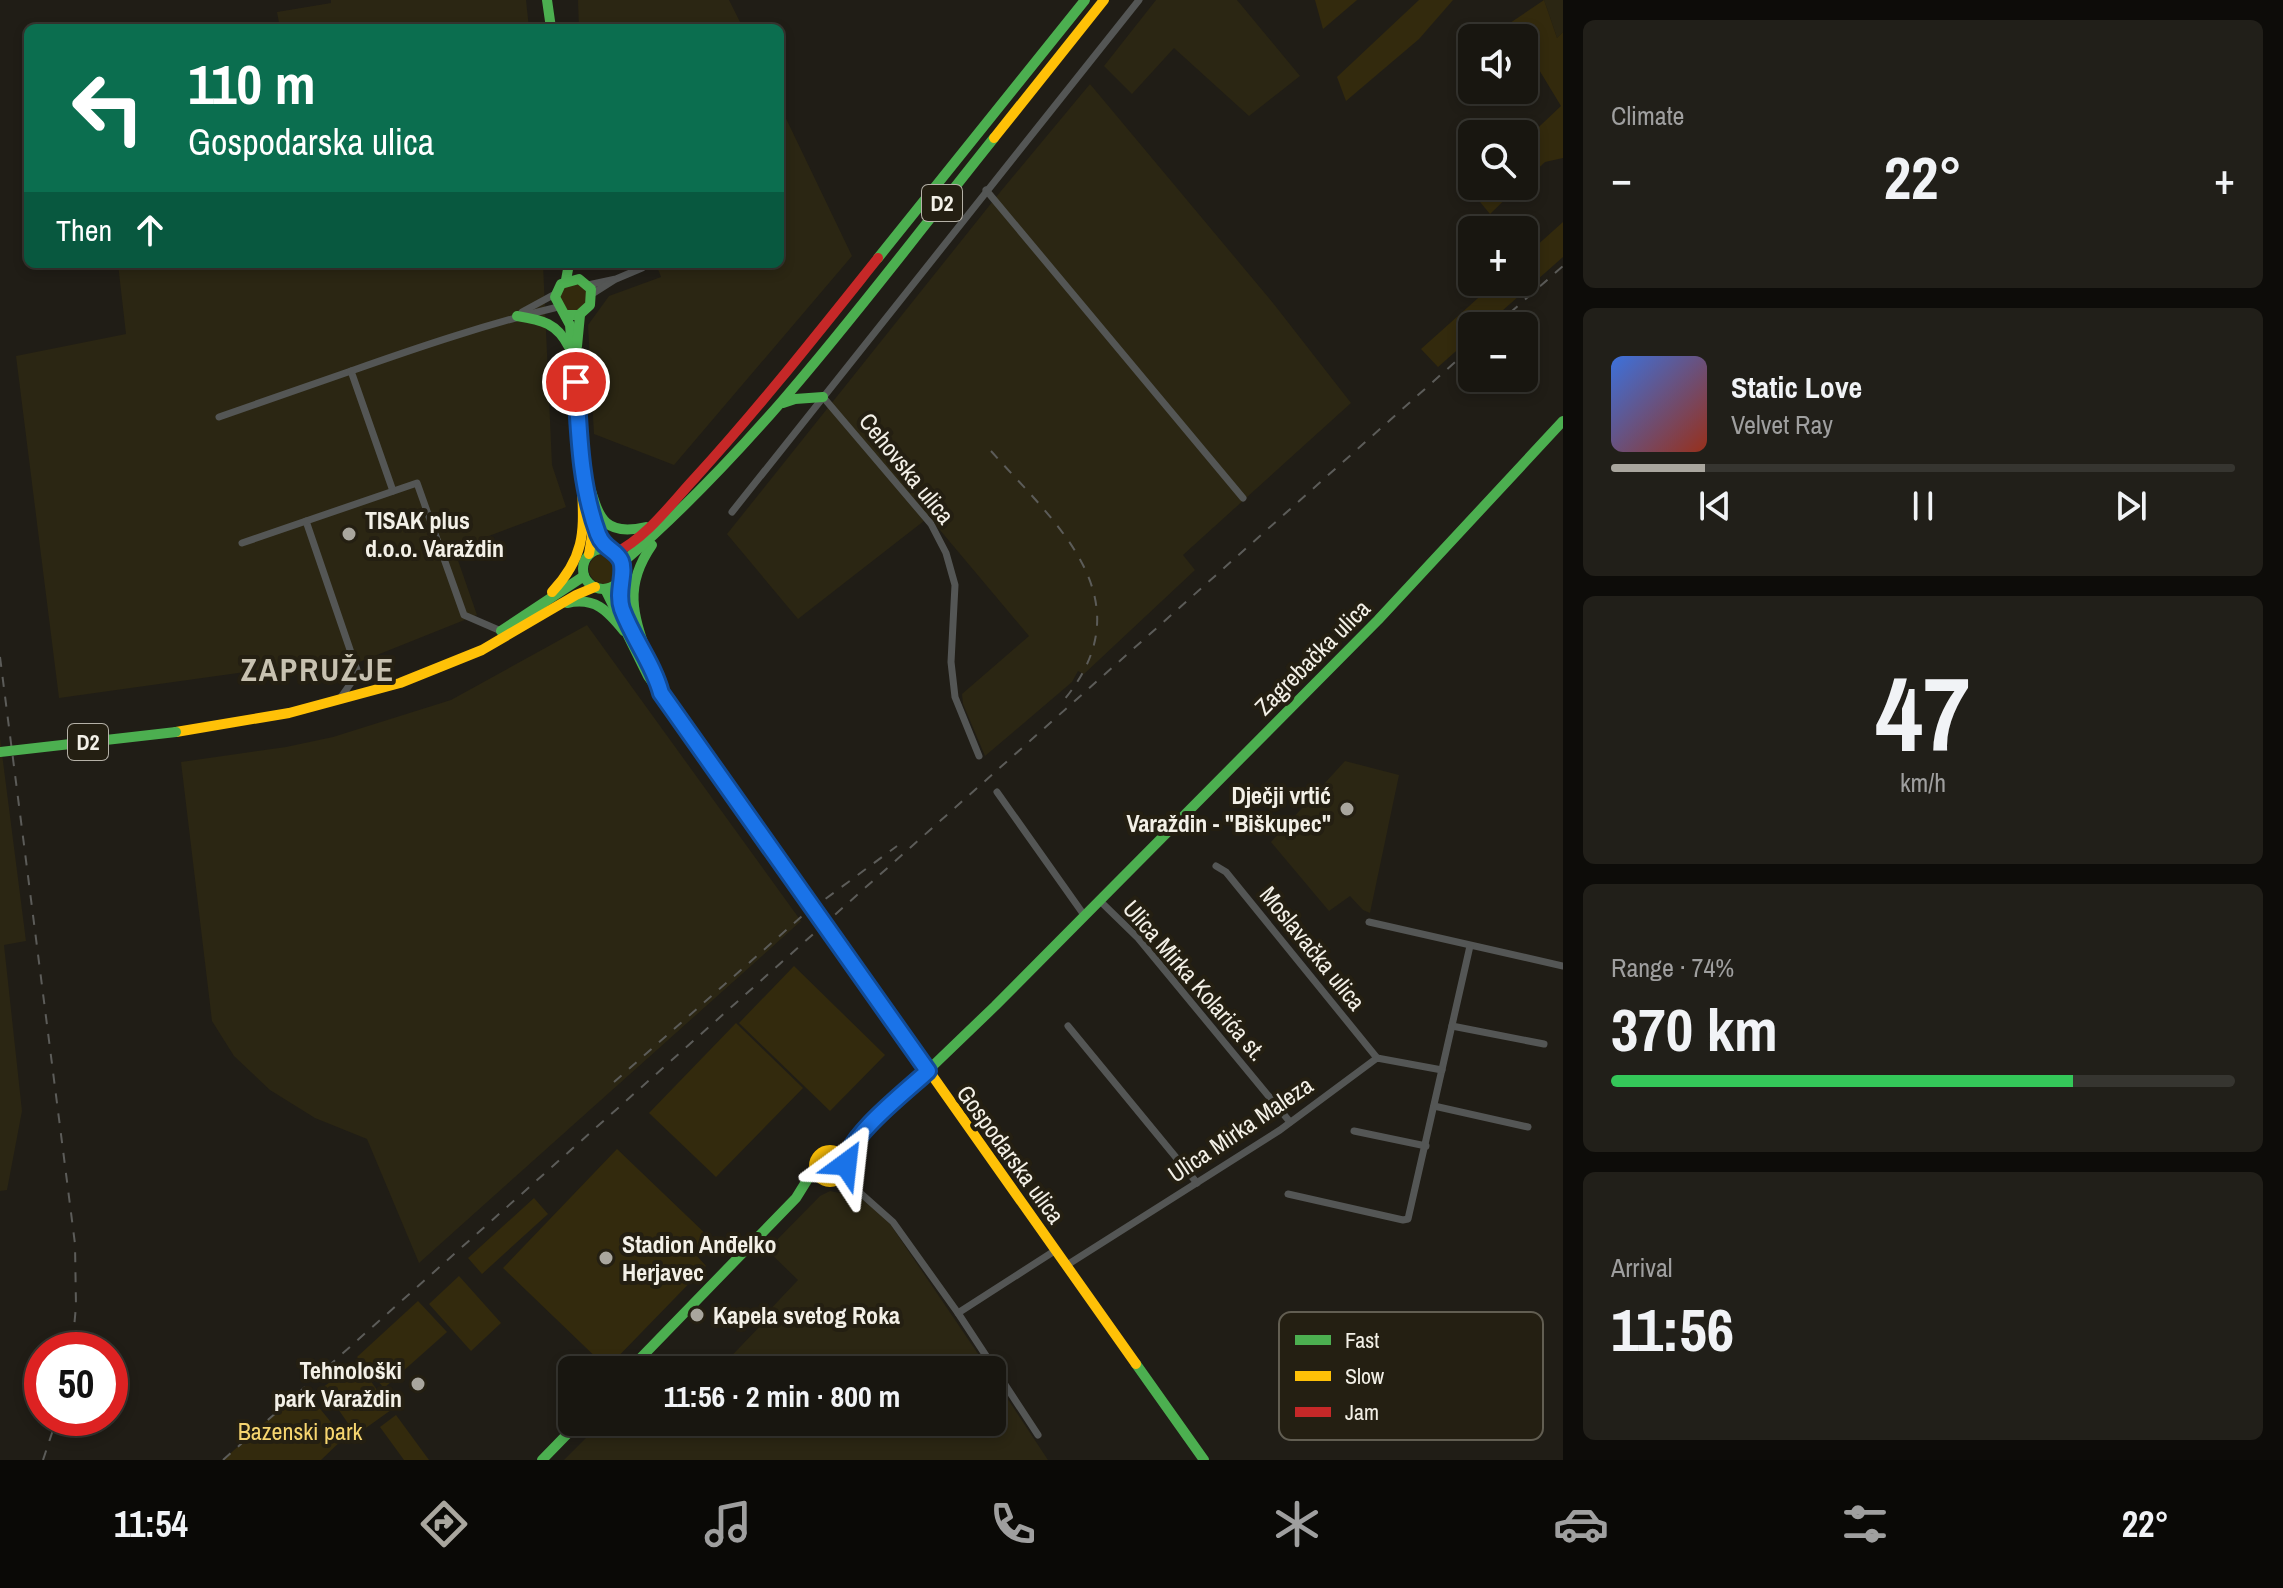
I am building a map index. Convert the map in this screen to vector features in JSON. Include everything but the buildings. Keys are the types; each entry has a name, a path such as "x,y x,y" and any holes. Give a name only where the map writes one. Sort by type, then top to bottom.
{"main road":[{"path":"547,0 550,24"},
{"name":"D2","path":"656,529 765,400 1085,0"},
{"name":"D2","path":"589,554 600,549 615,555 656,529 708,486 780,405 1104,0"},
{"path":"570,268 566,280 555,294 558,307 567,315 575,363 582,465 592,536 589,554 583,564 584,576 600,588"},
{"path":"567,315 580,315 590,307 586,286 574,268"},
{"path":"566,280 586,286"},
{"path":"575,363 580,315"},
{"path":"517,316 553,324 563,333 575,363"},
{"path":"780,405 795,399 823,397"},
{"name":"Zagrebačka ulica","path":"643,1356 796,1198 815,1185 842,1177 849,1150 864,1132 1378,620 1563,421"},
{"path":"582,465 598,514 608,528 627,533 656,529"},
{"path":"540,607 567,578 578,559 584,523 580,491 582,465"},
{"path":"585,490 598,534 615,555 622,610 652,669"},
{"path":"656,529 638,564 631,600 634,621 661,693"},
{"name":"D2","path":"425,673 501,631 584,576"},
{"name":"D2","path":"0,752 176,732 335,704 480,651 578,592 600,588 620,579"},
{"name":"Gospodarska ulica","path":"600,588 639,660 661,693 1204,1460"},
{"path":"553,609 577,600 593,601 603,606 624,631"},
{"name":"Zagrebačka ulica","path":"796,1198 814,1169 818,1155 843,1146 864,1132"},
{"path":"830,1150 839,1153 845,1164"},
{"path":"814,1169 817,1177 830,1182"},
{"path":"542,1460 565,1436"}],"street":[{"path":"732,512 1139,0"},
{"path":"986,190 1243,498"},
{"path":"586,286 616,279 642,268"},
{"path":"517,316 555,294"},
{"path":"219,417 517,316 558,307"},
{"path":"351,371 393,491"},
{"name":"Cehovska ulica","path":"823,397 931,524 946,553 955,585 951,662 955,697 979,756"},
{"path":"242,543 417,483 464,615 501,631"},
{"path":"306,521 358,673 335,704"},
{"path":"997,792 1084,915"},
{"name":"Moslavačka ulica","path":"1216,866 1226,872 1377,1058"},
{"name":"Ulica Mirka Kolarića st.","path":"1099,900 1138,938 1290,1122"},
{"path":"1369,922 1563,966"},
{"path":"1288,1194 1406,1219 1410,1215 1470,946"},
{"path":"1068,1026 1197,1183"},
{"path":"1452,1026 1544,1044"},
{"path":"1377,1058 1442,1070"},
{"name":"Ulica Mirka Maleza","path":"1067,1265 1290,1122 1377,1058"},
{"path":"1434,1106 1528,1127"},
{"path":"1354,1131 1426,1146"},
{"path":"845,1164 847,1175 857,1190"},
{"path":"830,1182 846,1184 857,1190 893,1222 958,1313 1038,1435"},
{"path":"958,1313 1056,1250"}],"shaded area":[{"path":"331,0 526,0 529,24 279,24 277,12 331,3"},
{"path":"578,0 729,0 741,24 579,24"},
{"path":"1156,0 1237,0 1300,76 1249,116 1174,48 1132,94 1104,66"},
{"path":"1544,0 1563,0 1563,32 1557,38"},
{"path":"1090,84 1273,303 1351,403 1183,555 1195,570 1084,674 1078,671 1072,682 985,756 963,704 962,694 1029,636 929,517 798,619 727,534"},
{"path":"784,114 852,256 674,465 594,434 588,325 609,296 661,277 658,268 784,268"},
{"path":"118,268 543,268 552,465 566,507 454,549 477,615 347,667 342,655 296,665 59,698 16,356 126,334"},
{"path":"587,625 801,921 419,1263 367,1139 315,1118 270,1090 234,1056 212,1021 181,762 333,737 451,700"},
{"path":"0,738 26,941 4,945 22,1111 7,1190 0,1191"},
{"name":"Dječji vrtić Varaždin - \"Biškupec\"","path":"1345,761 1399,775 1370,913 1350,896 1329,911 1271,842"},
{"path":"830,1191 859,1197 886,1218 980,1356 731,1356 798,1280 767,1250 820,1196"},
{"path":"1006,1396 1048,1460 564,1460 588,1436 1006,1436"}],"green space":[{"path":"1315,0 1357,0 1323,29"},
{"path":"1419,0 1453,0 1419,39 1346,101 1337,77"},
{"path":"1544,0 1557,38 1563,32 1563,158 1545,162 1538,169 1538,128 1561,106 1538,68 1538,24 1510,23"},
{"path":"1478,200 1504,200 1490,214"},
{"path":"1563,222 1563,257 1538,279 1538,244"},
{"path":"573,283 583,287 587,297 583,307 573,311 563,307 559,297 563,287"},
{"path":"1480,296 1519,296 1501,312 1462,312"},
{"path":"1458,316 1458,349 1438,367 1421,349"},
{"path":"604,554 615,558 619,569 615,580 604,584 593,580 589,569 593,558"},
{"path":"794,966 885,1055 830,1111 739,1023"},
{"path":"736,1023 803,1088 716,1177 649,1113"},
{"name":"Stadion Anđelko Herjavec","path":"617,1149 712,1240 697,1256 706,1266 619,1356 595,1356 503,1268"},
{"path":"534,1198 548,1214 482,1274 468,1258"},
{"path":"459,1276 501,1323 471,1351 429,1304"},
{"path":"418,1301 447,1332 384,1388 357,1357"},
{"path":"358,1363 391,1410 356,1435 323,1387"},
{"name":"Bazenski park","path":"303,1388 344,1438 321,1460 223,1460"},
{"path":"396,1415 429,1460 404,1460 380,1427"}],"railway":[{"path":"1511,312 1563,266"},
{"path":"223,1460 1458,359"},
{"path":"991,451 1065,535 1083,565 1095,596 1097,629 1087,663 1064,700"},
{"path":"0,657 75,1244 74,1332"},
{"path":"614,1082 801,917 897,846"},
{"path":"43,1460 51,1436"}],"traffic: fast":[{"path":"547,0 550,24"},
{"path":"878,258 1085,0"},
{"path":"622,563 724,465 771,413 862,305 994,138"},
{"path":"566,280 568,268"},
{"path":"567,315 579,315 590,305 591,289 579,279 561,284 555,297 570,325 583,473"},
{"path":"577,346 580,315"},
{"path":"517,316 548,324 569,347"},
{"path":"783,403 823,397"},
{"path":"845,1160 864,1132 995,1006 1378,620 1563,421"},
{"path":"583,468 596,507 607,524 616,528 646,527"},
{"path":"595,522 607,549"},
{"path":"652,545 636,577 634,592 637,621 652,669"},
{"path":"603,549 617,555 623,569 617,583 603,589 589,583 583,569 589,555 603,549"},
{"path":"501,631 584,576"},
{"path":"605,589 648,676 751,821"},
{"path":"567,603 585,602 600,607 624,631"},
{"path":"0,752 176,732"},
{"path":"751,821 840,945"},
{"path":"643,1356 796,1198 814,1169"},
{"path":"1136,1364 1204,1460"},
{"path":"542,1460 565,1436"}],"traffic: slow":[{"path":"994,138 1104,0"},
{"path":"552,592 565,576 579,547 583,518 582,465"},
{"path":"587,509 592,536 589,554"},
{"path":"176,732 289,713 400,683 482,650 595,587"},
{"path":"840,945 1136,1364"},
{"path":"830,1150 841,1155 846,1166 841,1177 830,1182 819,1177 814,1166 819,1155 830,1150"}],"traffic: jam":[{"path":"615,553 648,529 719,452 878,258"},
{"path":"620,579 622,605 639,645"}],"place":[{"name":"TISAK plus d.o.o. Varaždin","path":"349,534"},
{"name":"Dječji vrtić Varaždin - \"Biškupec\"","path":"1347,809"},
{"name":"Stadion Anđelko Herjavec","path":"606,1258"},
{"name":"Kapela svetog Roka","path":"697,1315"},
{"name":"Tehnološki park Varaždin","path":"418,1384"}],"district":[{"name":"ZAPRUŽJE","path":"318,669"}],"route":[{"path":"576,382 585,490 602,543 622,563 619,594 622,610 661,693 928,1071 864,1132 849,1150 846,1164"}]}
